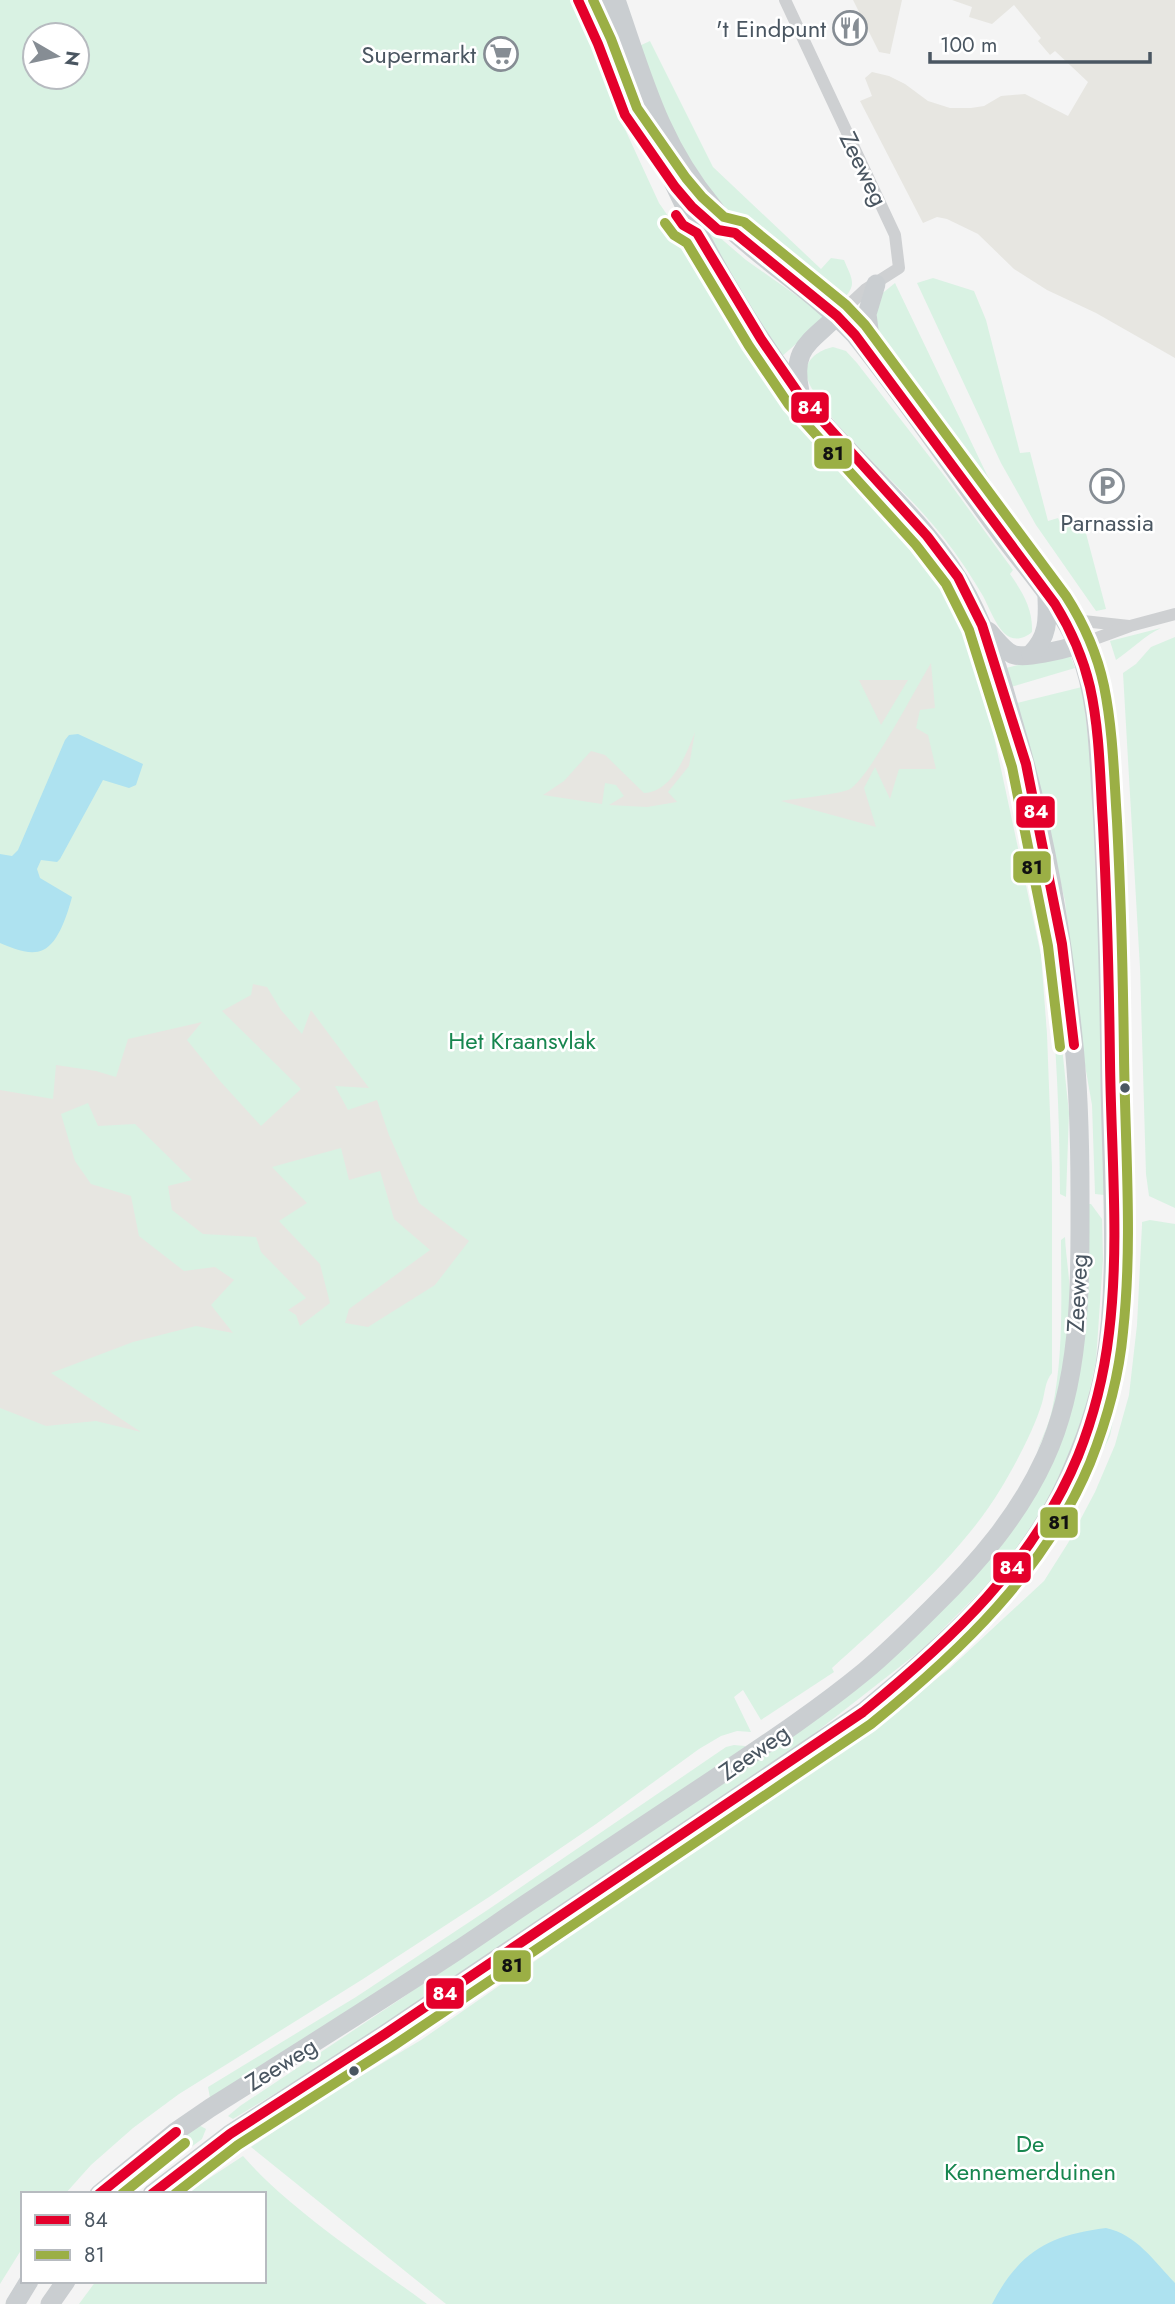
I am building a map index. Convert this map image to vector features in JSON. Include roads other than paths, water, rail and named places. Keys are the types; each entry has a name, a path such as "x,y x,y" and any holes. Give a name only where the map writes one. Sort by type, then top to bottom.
{"main road":[{"name":"Zeeweg","path":"155,2192 230,2134 385,2034 863,1712 929,1656 972,1616 1036,1537 1065,1486 1096,1403 1105,1363 1112,1281 1109,984 1100,759 1093,697 1078,645 1047,596 873,357 837,316 735,233 695,185 677,158 598,0"},
{"name":"Zeeweg","path":"101,2192 175,2132 210,2108 458,1950 767,1744 862,1674 978,1561 1010,1520 1043,1462 1068,1389 1079,1288 1080,1172 1076,1059 1054,894 1026,764 982,625 958,577 927,536 801,397 761,339 697,233 646,126 618,36 616,0"},
{"path":"871,287 867,314 873,357"},
{"path":"801,397 796,368 799,356 837,316"},
{"path":"1031,654 1041,641 1048,624 1047,596"},
{"path":"982,625 1011,654 1019,656 1054,652 1078,645"},
{"path":"1080,1172 1093,1194 1112,1217"},
{"path":"16,2304 28,2283"},
{"path":"50,2304 65,2283"}],"street":[{"name":"Zeeweg","path":"785,0 895,235 899,268 871,287 837,316"},
{"path":"1078,645 1130,626 1175,614"},
{"path":"1060,615 1074,620 1130,626"}],"water":[{"path":"78,734 143,764 136,785 129,788 103,780 60,859 57,862 41,860 37,869 40,878 72,897 54,941 38,952 21,951 0,943 0,854 12,856 18,850 65,740 69,735"},
{"path":"1106,2228 1127,2236 1160,2266 1175,2283 1175,2304 992,2304 1013,2271 1038,2249 1068,2236"}],"place":[{"name":"'t Eindpunt","path":"850,28"},
{"name":"Supermarkt","path":"501,54"},
{"name":"Parnassia","path":"1107,486"}],"park label":[{"name":"Het Kraansvlak","path":"522,1040"},
{"name":"De Kennemerduinen","path":"1030,2157"}]}
